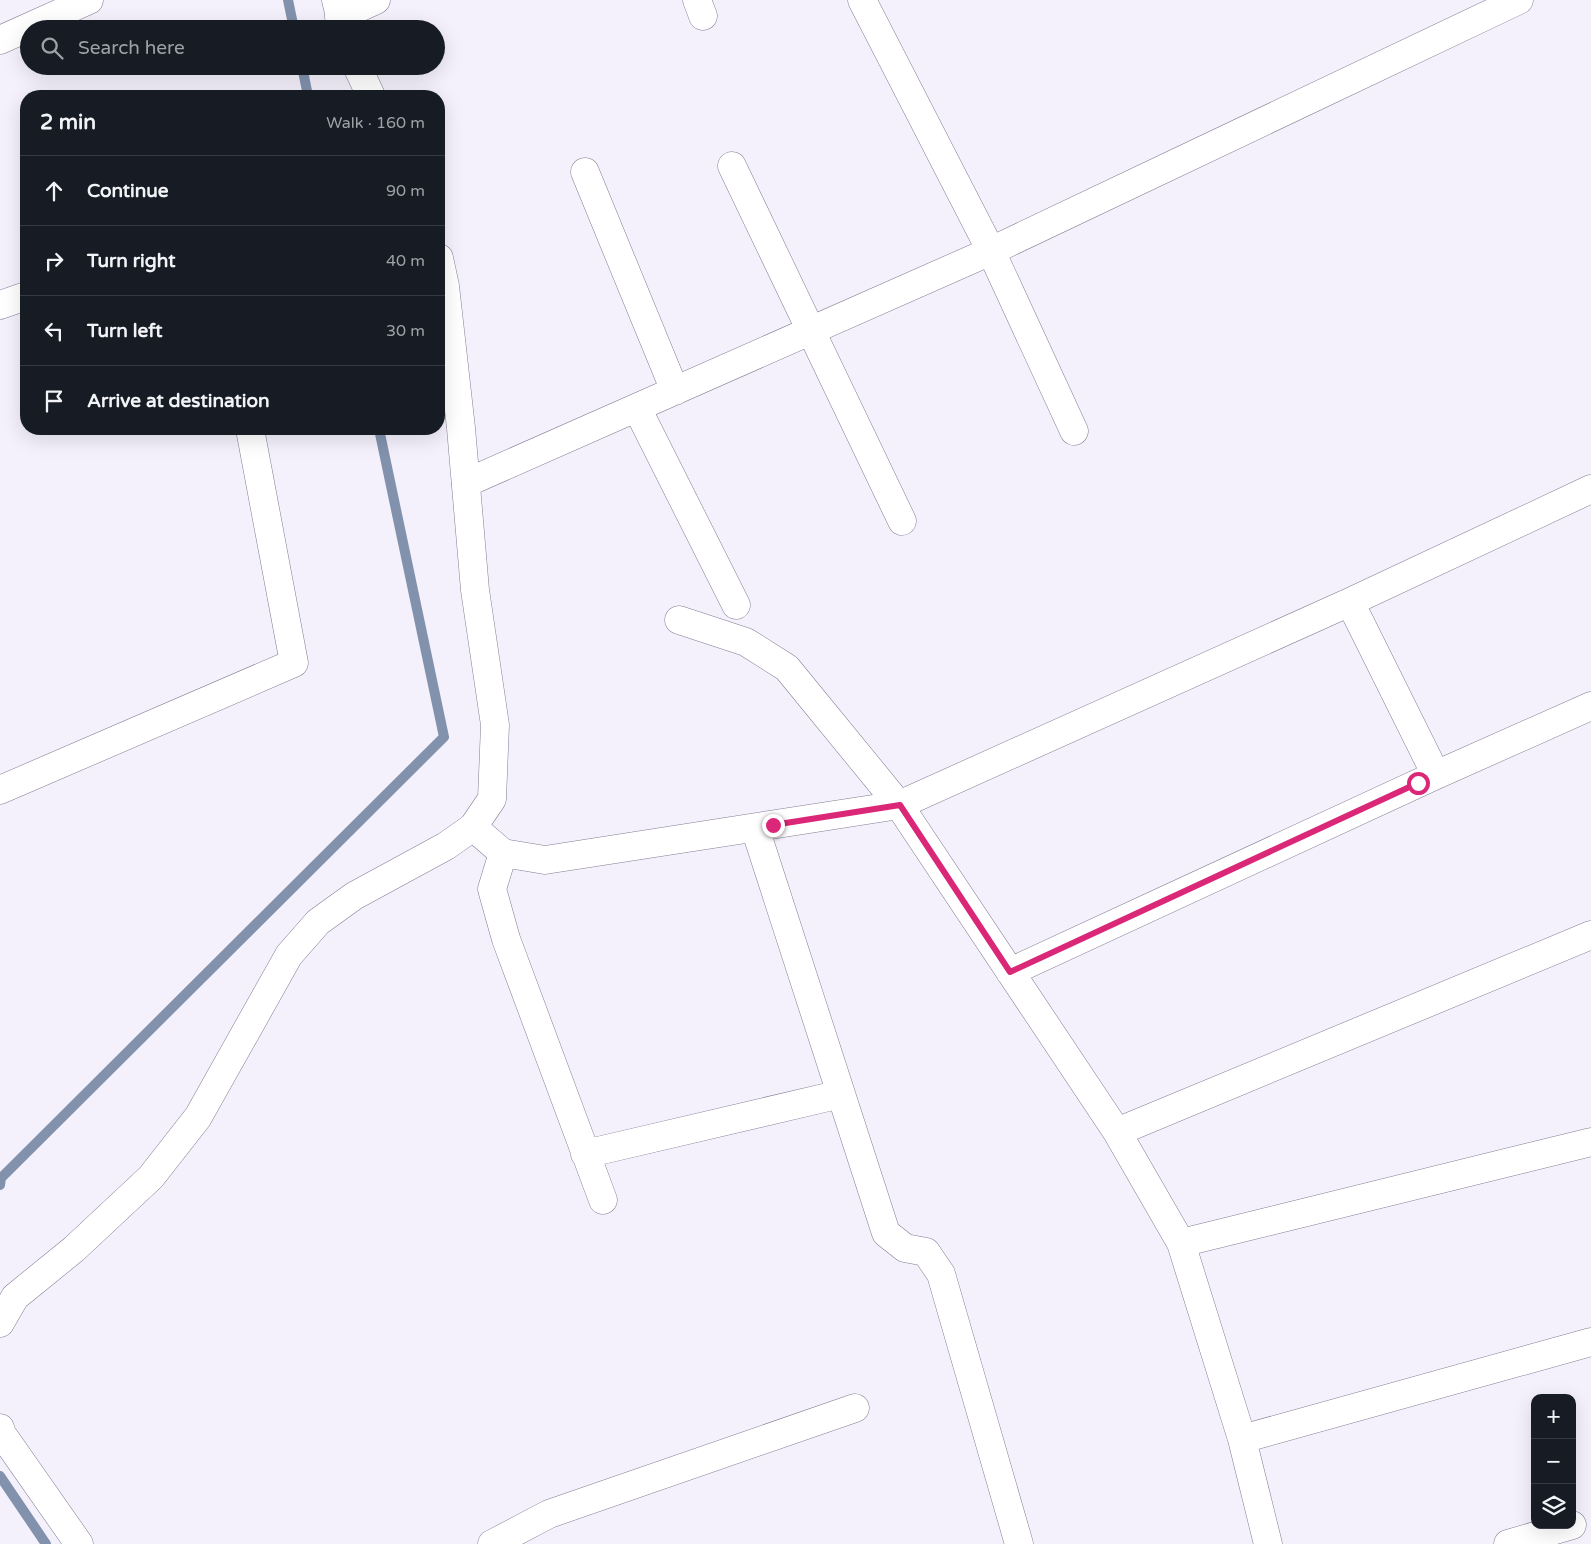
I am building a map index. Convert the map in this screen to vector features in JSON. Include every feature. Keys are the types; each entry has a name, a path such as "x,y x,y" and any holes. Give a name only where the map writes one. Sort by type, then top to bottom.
{"street":[{"path":"44,20 89,0"},
{"path":"340,15 376,0"},
{"path":"864,0 991,251 1074,431"},
{"path":"466,483 991,251 1519,0"},
{"path":"0,40 20,31"},
{"path":"360,75 368,90"},
{"path":"732,166 902,521"},
{"path":"584,172 676,391"},
{"path":"0,1323 15,1297 74,1249 151,1177 198,1117 289,955 318,922 354,896 446,846 473,827 492,799 495,725 475,590 466,483 445,286"},
{"path":"0,305 20,298"},
{"path":"637,408 736,605"},
{"path":"0,790 294,663 251,435"},
{"path":"473,827 503,853 544,860 900,805 1350,602 1591,489"},
{"path":"1350,602 1436,775"},
{"path":"679,620 746,642 788,668 900,805 1116,1132 1181,1244 1242,1439 1268,1544"},
{"path":"1010,972 1436,775 1591,706"},
{"path":"755,828 886,1233 905,1248 926,1252 941,1274 1019,1544"},
{"path":"503,853 492,889 506,939 602,1200"},
{"path":"1116,1132 1591,935"},
{"path":"585,1154 841,1094"},
{"path":"1181,1244 1591,1142"},
{"path":"1242,1439 1591,1342"},
{"path":"492,1544 549,1514 855,1408"},
{"path":"1,1433 79,1544"},
{"path":"1576,1524 1591,1520"},
{"path":"1508,1544 1559,1529"}],"waterway":[{"path":"288,0 292,20"},
{"path":"304,75 307,90"},
{"path":"0,1185 1,1178 444,737 380,435"},
{"path":"0,1476 46,1544"}],"route":[{"path":"773,825 900,805 1010,972 1418,783"}]}
